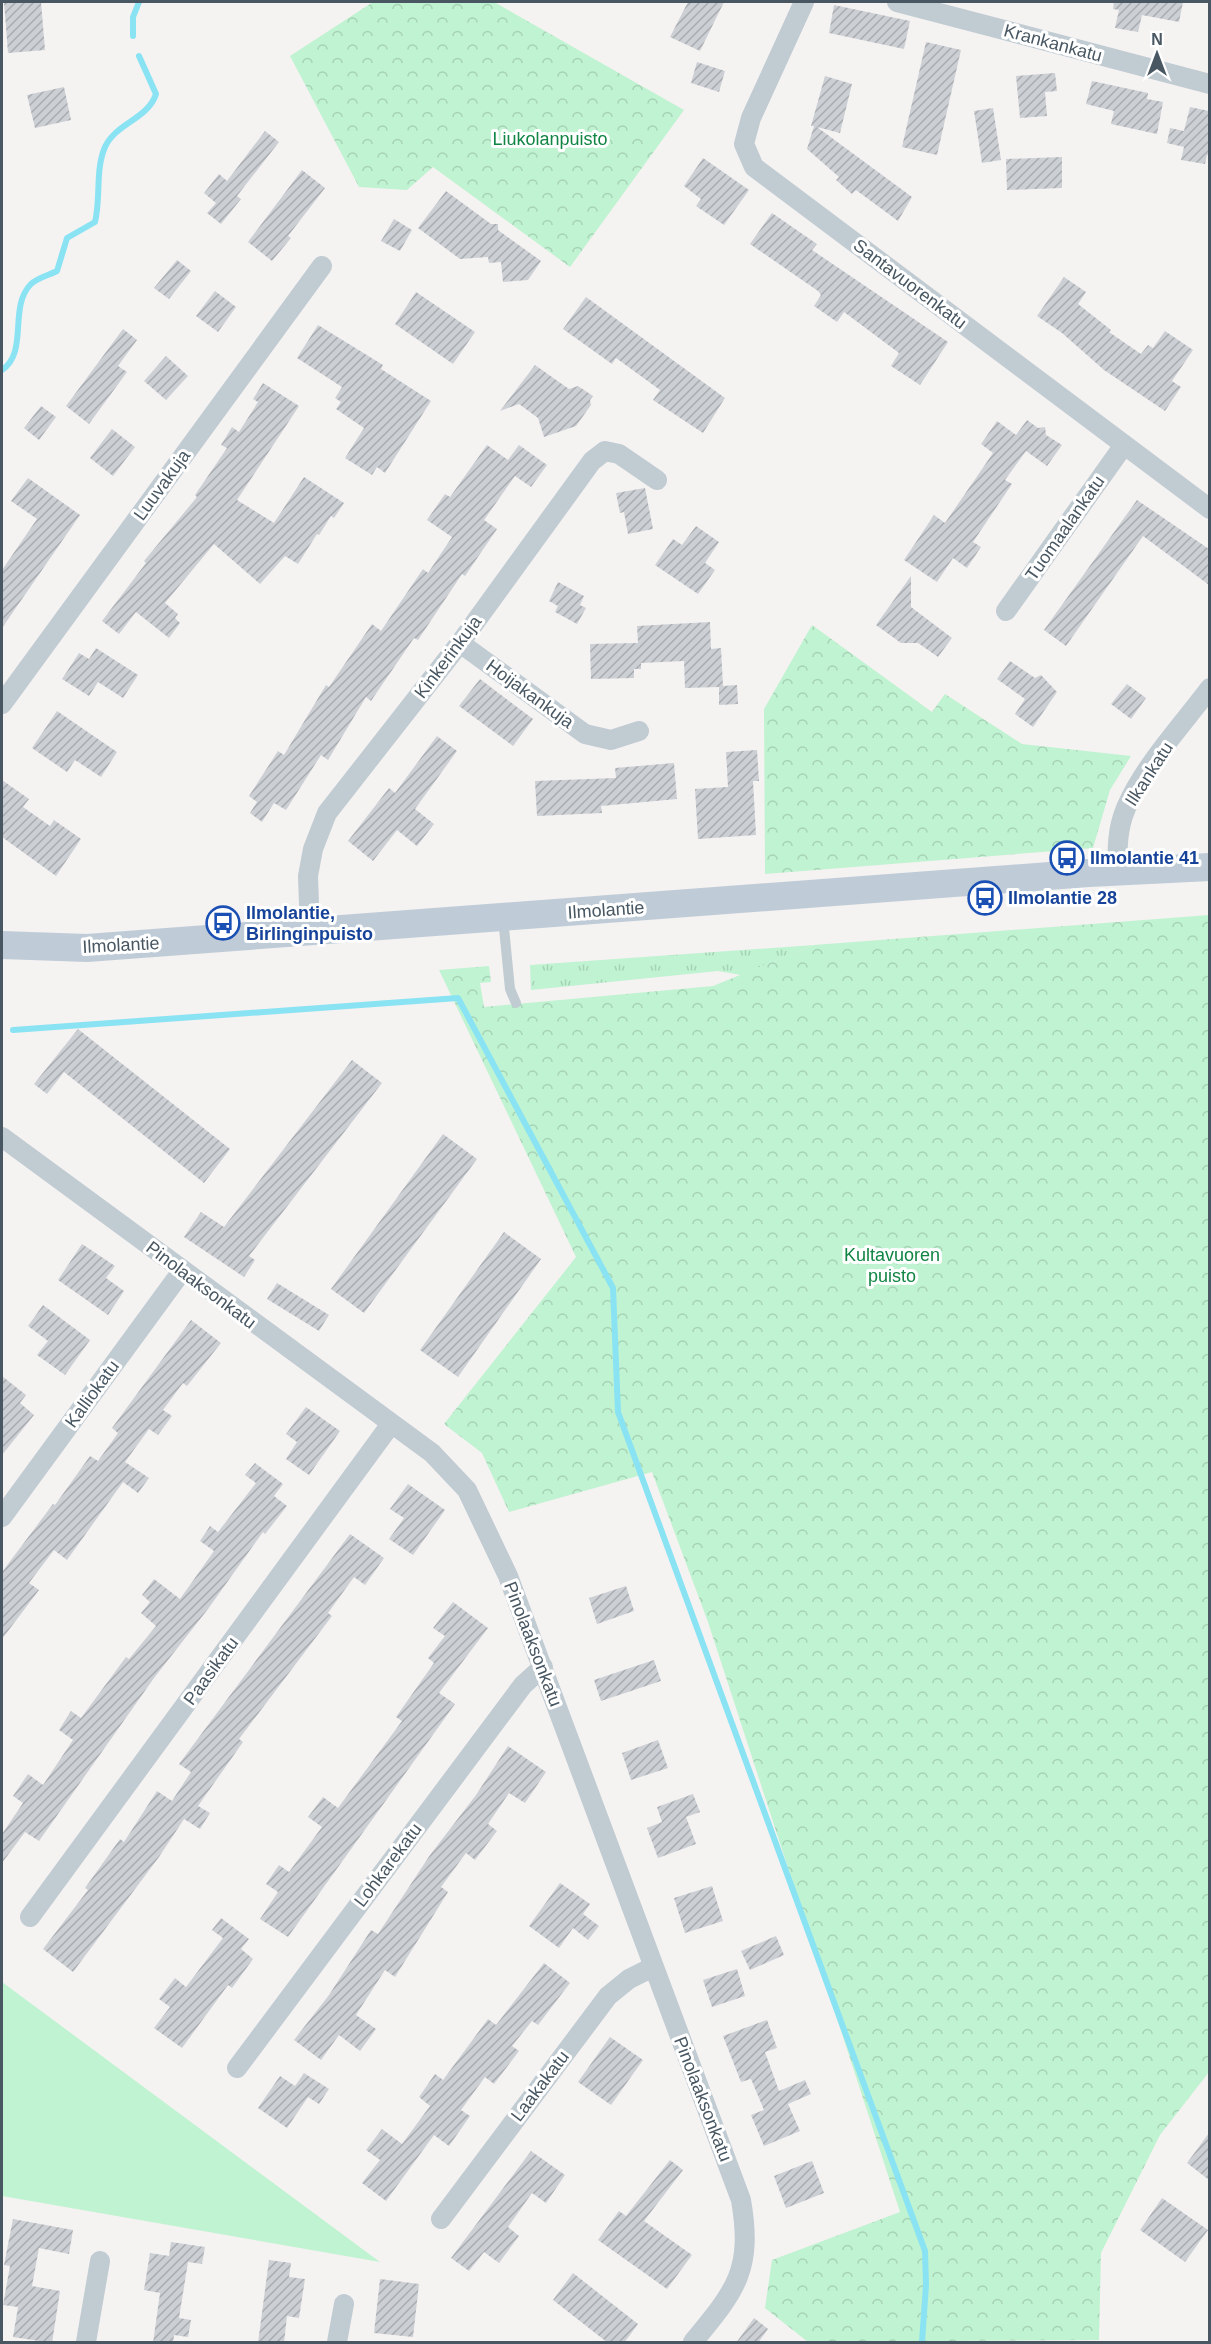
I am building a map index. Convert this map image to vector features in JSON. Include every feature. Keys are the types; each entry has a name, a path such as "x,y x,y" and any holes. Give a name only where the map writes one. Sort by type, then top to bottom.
{"street":[{"name":"Santavuorenkatu","path":"804,2 751,118 744,144 754,167 1209,509"},
{"name":"Krankankatu","path":"897,2 1209,84"},
{"name":"Luuvakuja","path":"2,704 322,266"},
{"name":"Tuomaalankatu","path":"1006,611 1124,445"},
{"name":"Kinkerinkuja","path":"310,932 308,876 313,849 327,813 460,643 592,461 605,451 619,454 657,480"},
{"name":"Hoijakankuja","path":"460,643 585,734 611,740 639,731"},
{"name":"Ilkankatu","path":"1118,872 1118,838 1126,808 1147,772 1209,688"},
{"name":"Ilmolantie","path":"2,945 87,948 1209,867"},
{"name":"Pinolaaksonkatu","path":"2,1137 432,1453 467,1490 508,1576 741,2200 747,2234 743,2264 733,2291 693,2343"},
{"name":"Kalliokatu","path":"2,1518 182,1271"},
{"name":"Paasikatu","path":"30,1917 391,1424"},
{"name":"Lohkarekatu","path":"237,2068 523,1685 543,1667"},
{"name":"Laakakatu","path":"441,2219 608,1996 629,1979 653,1967"},
{"path":"86,2343 100,2261"},
{"path":"337,2343 344,2304"}],"lane":[{"path":"503,917 510,989 516,1003"}],"green space":[{"name":"Liukolanpuisto","path":"373,2 494,2 684,110 570,267 433,167 407,190 359,187 290,56"},
{"path":"812,625 932,712 945,694 1022,744 1131,756 1110,790 1093,848 765,874 764,709"},
{"name":"Kultavuoren puisto","path":"1209,915 1209,2072 1160,2135 1101,2253 1099,2340 808,2342 765,2308 772,2260 900,2212 708,1622 652,1472 509,1512 482,1453 444,1424 576,1257 439,970 489,966 491,982 480,983 484,1007 713,986 814,945"},
{"path":"814,945 741,975 718,971 531,990 530,965"},
{"path":"2,1982 380,2262 2,2196"}],"building":[{"path":"4,2 41,2 45,50 8,53"},
{"path":"688,2 724,2 700,51 670,37"},
{"path":"1114,2 1183,2 1179,22 1142,15 1138,32 1115,28 1119,10 1113,9"},
{"path":"834,5 910,21 904,49 829,33"},
{"path":"926,42 961,50 937,155 902,147"},
{"path":"697,62 725,71 719,92 691,83"},
{"path":"1055,73 1057,91 1045,92 1047,116 1020,118 1016,76"},
{"path":"825,76 852,84 840,133 817,127 912,197 898,221 856,190 852,194 836,180 839,177 807,149"},
{"path":"1092,81 1148,93 1147,99 1163,102 1157,134 1111,124 1114,111 1086,104"},
{"path":"64,87 71,120 35,128 27,95"},
{"path":"1190,107 1209,111 1209,155 1207,155 1205,164 1181,160 1184,147 1167,143 1170,128 1184,131"},
{"path":"993,108 1001,160 982,163 974,111"},
{"path":"265,131 279,142 237,196 241,199 221,224 207,213 216,203 204,193 219,174 227,181"},
{"path":"1062,157 1062,188 1007,190 1006,159"},
{"path":"703,158 749,190 724,225 696,206 701,199 684,186"},
{"path":"302,170 325,188 288,236 291,238 272,261 248,242"},
{"path":"446,191 491,224 498,224 498,230 541,261 528,280 503,282 501,262 489,263 488,257 460,259 418,228"},
{"path":"772,213 817,244 812,250 948,342 920,385 891,366 899,353 844,312 837,322 814,306 821,295 818,291 750,244"},
{"path":"394,219 412,230 400,251 381,241"},
{"path":"177,260 191,271 169,299 154,288"},
{"path":"1064,277 1086,292 1078,304 1111,330 1109,332 1141,354 1148,345 1153,348 1165,331 1193,350 1172,381 1181,387 1165,411 1104,370 1062,333 1037,316"},
{"path":"215,291 236,307 218,332 196,316"},
{"path":"416,292 475,332 453,364 395,324"},
{"path":"586,297 725,398 703,433 653,400 660,390 616,358 612,364 563,329"},
{"path":"318,325 383,365 381,369 431,401 385,473 377,467 372,475 345,458 364,428 336,409 341,402 335,398 342,387 297,358"},
{"path":"123,329 137,340 118,366 127,372 89,424 66,406"},
{"path":"166,356 188,376 166,400 144,381"},
{"path":"535,365 569,389 578,386 593,396 590,400 591,405 576,426 544,437 538,418 519,404 500,411"},
{"path":"263,383 299,406 237,500 274,523 304,477 344,503 334,518 331,516 319,535 317,534 298,564 285,556 260,584 214,544 165,603 178,614 175,618 180,623 169,638 136,612 119,634 102,621 146,563 144,561 197,497 195,495 227,448 221,445 232,427 239,432 258,402 253,399"},
{"path":"41,406 56,417 39,440 24,428"},
{"path":"1027,420 1038,428 1045,427 1046,435 1062,445 1047,466 1026,451 1005,480 1012,484 973,542 981,547 967,568 953,558 937,582 904,560 934,515 945,523 993,453 981,444 997,421 1016,435"},
{"path":"112,429 135,447 113,476 90,458"},
{"path":"487,445 508,460 519,445 547,465 531,487 515,476 484,520 497,529 465,576 462,574 418,640 414,638 371,701 366,697 328,760 321,755 286,810 274,803 262,822 250,813 257,802 249,796 278,751 284,755 326,685 329,687 372,624 381,631 423,569 428,573 452,537 427,520 445,494 450,497"},
{"path":"28,478 80,515 2,628 2,570 37,519 11,501"},
{"path":"645,488 653,529 628,534 624,512 620,513 616,493"},
{"path":"1137,500 1209,549 1209,585 1143,536 1066,646 1044,630"},
{"path":"696,526 719,542 705,563 715,570 698,594 655,565 673,539 682,545"},
{"path":"911,576 911,607 952,638 938,657 918,643 901,643 876,625"},
{"path":"558,582 584,596 580,605 586,608 577,624 555,612 558,606 549,601"},
{"path":"710,622 711,649 721,648 723,686 737,685 738,704 719,705 719,687 685,688 684,661 641,663 641,669 634,669 634,678 591,679 590,644 638,643 637,626"},
{"path":"96,648 138,675 123,698 98,682 89,696 62,679 79,653 89,659"},
{"path":"1010,661 1035,678 1041,675 1057,692 1033,727 1015,714 1025,699 997,679"},
{"path":"480,679 533,719 513,746 459,706"},
{"path":"1127,684 1146,698 1131,719 1111,704"},
{"path":"57,711 117,752 101,777 75,760 67,772 32,748"},
{"path":"437,736 457,751 415,809 434,824 417,846 397,830 373,861 348,841 389,788 395,793"},
{"path":"757,750 759,781 753,781 756,835 698,839 695,789 728,787 726,752"},
{"path":"674,763 677,799 601,806 602,813 537,816 535,781 616,778 615,768"},
{"path":"2,780 29,799 23,807 50,826 54,820 81,839 56,876 2,837"},
{"path":"78,1029 230,1149 204,1183 64,1072 47,1094 34,1084"},
{"path":"352,1060 382,1083 249,1256 255,1260 244,1277 184,1237 201,1212 224,1227"},
{"path":"443,1134 477,1159 364,1313 331,1289"},
{"path":"504,1232 541,1259 458,1377 420,1350"},
{"path":"82,1244 115,1266 106,1278 124,1291 108,1315 58,1280"},
{"path":"277,1283 329,1315 319,1331 267,1299"},
{"path":"43,1305 90,1340 65,1375 37,1355 48,1341 28,1326"},
{"path":"191,1320 221,1343 187,1386 183,1383 163,1410 172,1416 158,1435 149,1429 125,1462 149,1478 138,1493 123,1482 67,1560 54,1550 29,1583 39,1590 2,1639 2,1572 90,1456 98,1461 118,1433 112,1428"},
{"path":"2,1376 26,1395 20,1403 34,1415 2,1455"},
{"path":"306,1407 340,1431 309,1475 286,1459 297,1442 286,1434"},
{"path":"255,1463 283,1484 274,1496 287,1506 265,1534 263,1532 208,1609 154,1678 39,1841 25,1832 2,1863 2,1834 23,1803 13,1796 28,1774 43,1785 73,1740 59,1730 71,1711 81,1718 126,1657 129,1659 156,1626 141,1613 150,1602 142,1595 154,1579 180,1599 214,1551 200,1541 210,1526 218,1532 256,1483 245,1475"},
{"path":"408,1484 445,1510 413,1555 389,1539 404,1518 390,1509"},
{"path":"350,1534 384,1558 365,1585 354,1577 328,1613 332,1616 239,1739 243,1742 198,1806 210,1813 200,1829 184,1819 159,1857 73,1972 43,1949 88,1890 85,1888 120,1839 124,1842 157,1791 172,1801 191,1772 179,1764"},
{"path":"626,1586 634,1611 597,1624 589,1598"},
{"path":"453,1602 488,1628 439,1693 455,1704 288,1937 260,1919 278,1892 266,1884 279,1865 289,1872 322,1827 308,1817 323,1797 338,1808 402,1721 396,1717 434,1663 428,1658 445,1636 433,1628"},
{"path":"654,1660 661,1681 601,1701 594,1680"},
{"path":"658,1740 668,1768 631,1780 622,1753"},
{"path":"508,1746 546,1772 525,1803 509,1793 488,1824 497,1831 475,1860 466,1853 441,1887 448,1892 395,1977 385,1970 356,2015 376,2029 360,2051 339,2035 321,2060 294,2040 329,1995 371,1930 378,1934 430,1855 476,1795"},
{"path":"693,1794 700,1812 686,1817 696,1844 658,1858 647,1828 662,1822 657,1807"},
{"path":"560,1883 590,1904 583,1914 599,1926 588,1940 573,1928 559,1948 529,1926"},
{"path":"712,1886 723,1921 685,1933 674,1898"},
{"path":"221,1918 249,1939 241,1949 253,1959 232,1988 228,1985 182,2048 154,2028 170,2007 159,1999 175,1978 186,1987 223,1938 212,1930"},
{"path":"776,1936 784,1955 750,1970 741,1951"},
{"path":"544,1963 570,1983 538,2025 532,2021 512,2046 519,2051 494,2084 485,2077 461,2110 470,2116 449,2146 434,2135 386,2201 362,2183 380,2160 366,2150 382,2129 402,2144 430,2106 419,2097 435,2074 443,2080 488,2019 496,2025"},
{"path":"737,1969 745,1996 712,2007 703,1980"},
{"path":"767,2020 777,2048 765,2052 779,2091 805,2080 811,2094 788,2104 800,2131 764,2146 751,2115 764,2110 751,2079 741,2082 723,2036"},
{"path":"610,2037 643,2060 611,2105 578,2082"},
{"path":"304,2073 329,2089 319,2104 308,2097 287,2128 258,2108 280,2076 295,2086"},
{"path":"1209,2133 1209,2180 1187,2163"},
{"path":"531,2151 565,2175 546,2203 532,2193 508,2227 519,2236 499,2263 484,2252 469,2271 451,2258"},
{"path":"670,2160 683,2170 644,2221 692,2255 667,2289 598,2240 619,2211 626,2216"},
{"path":"812,2161 824,2193 786,2208 774,2176"},
{"path":"1162,2198 1208,2230 1185,2262 1140,2230"},
{"path":"13,2219 73,2230 69,2254 39,2248 32,2286 60,2291 52,2343 13,2337 18,2307 3,2305 10,2266 4,2265"},
{"path":"171,2242 205,2247 202,2264 188,2262 179,2318 191,2320 188,2337 174,2335 173,2343 153,2343 160,2293 144,2290 150,2253 169,2256"},
{"path":"269,2260 291,2263 289,2277 305,2279 299,2318 287,2316 284,2343 258,2343"},
{"path":"573,2273 638,2324 624,2343 608,2343 553,2300"},
{"path":"380,2279 419,2284 413,2337 374,2333"},
{"path":"754,2318 768,2329 758,2343 736,2343"}],"waterway":[{"path":"133,36 133,17 139,2"},
{"path":"2,370 10,362 15,352 24,294 31,284 57,271 67,238 95,222 100,165 105,147 116,132 146,109 156,94 139,56"},
{"path":"13,1030 458,998 613,1288 618,1412 925,2251 926,2285 922,2342"}],"place":[{"name":"Ilmolantie 41","path":"1067,858"},
{"name":"Ilmolantie 28","path":"985,898"},
{"name":"Ilmolantie, Birlinginpuisto","path":"223,923"}]}
